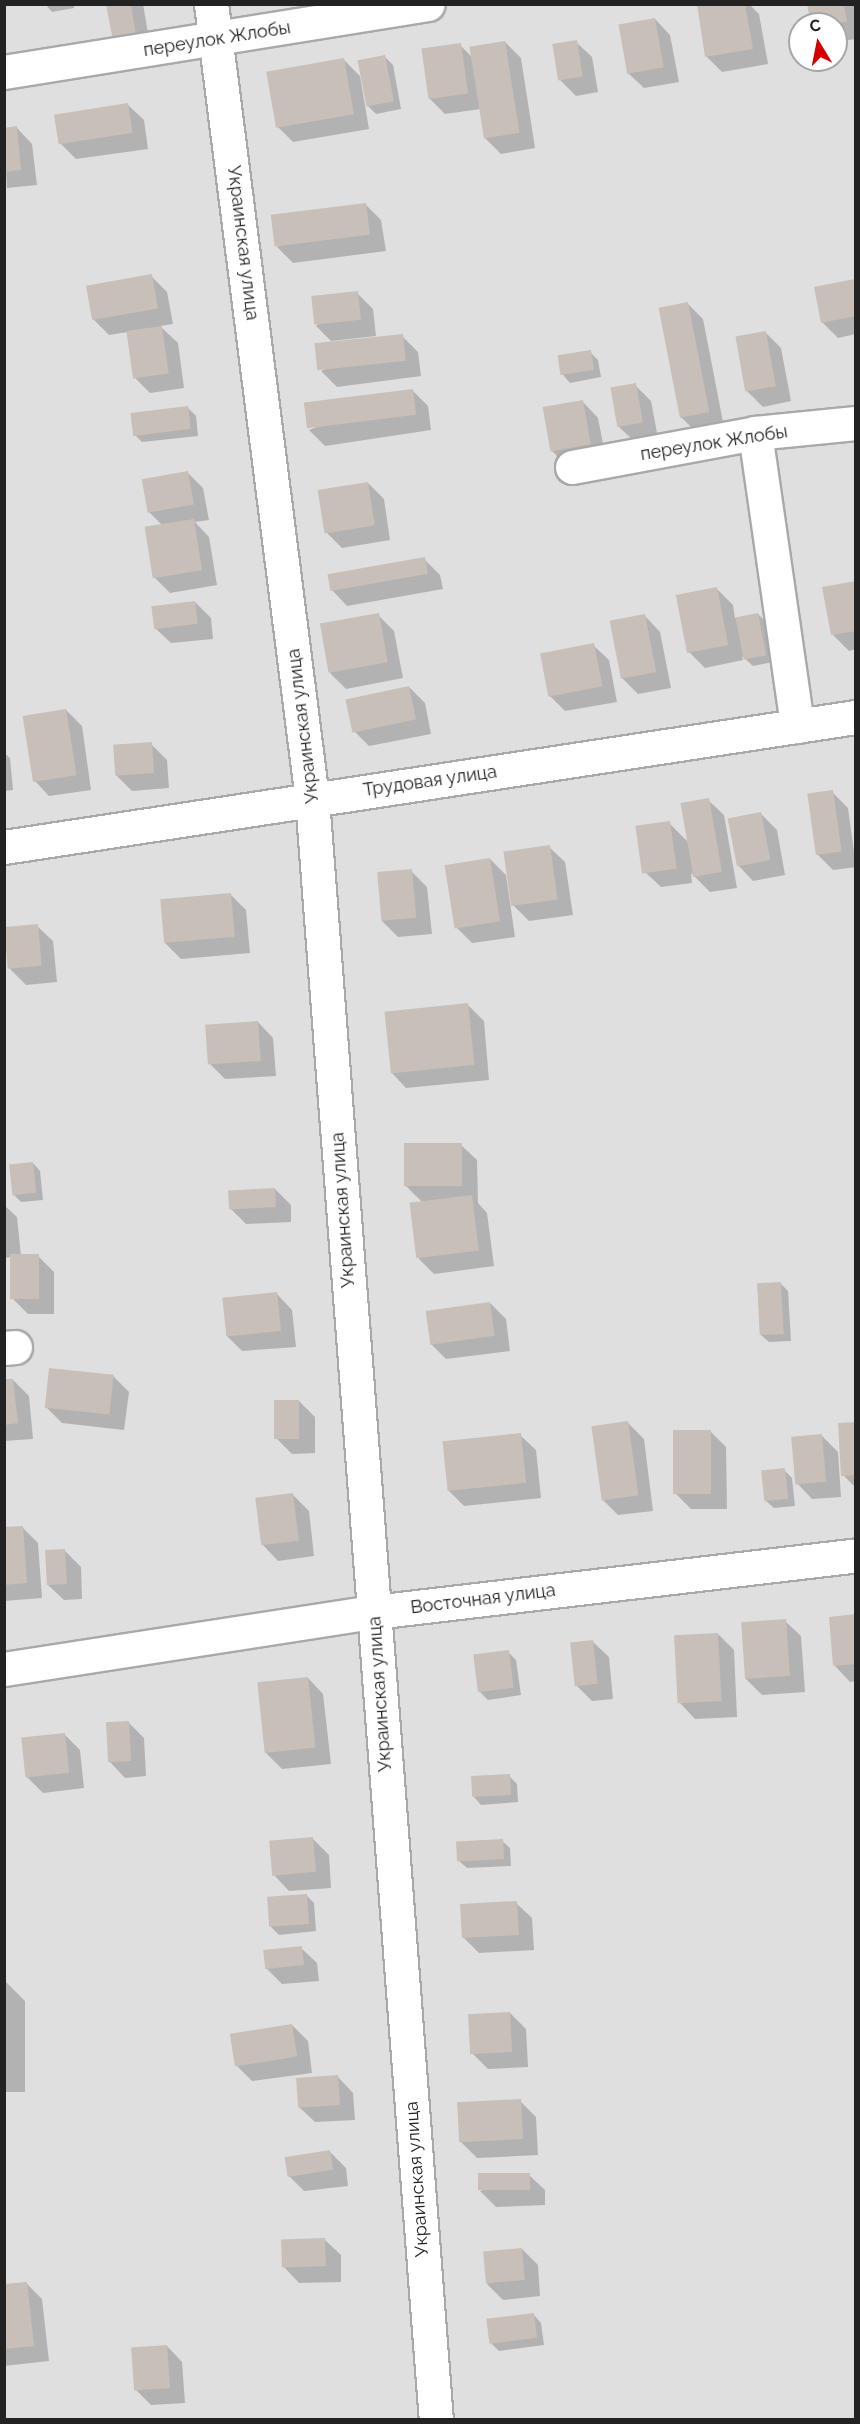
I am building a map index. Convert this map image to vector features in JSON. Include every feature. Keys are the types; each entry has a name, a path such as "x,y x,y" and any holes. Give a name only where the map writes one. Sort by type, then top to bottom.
{"street":[{"name":"Украинская улица","path":"211,4 218,40 312,799 436,2420"},
{"name":"переулок Жлобы","path":"4,72 218,40 428,4"},
{"name":"переулок Жлобы","path":"572,467 756,433 855,423"},
{"path":"756,433 797,726"},
{"name":"Трудовая улица","path":"4,847 855,717"},
{"name":"Восточная улица","path":"4,1670 374,1612 855,1555"}],"shaded area":[{"path":"5,5 855,5 855,2419 5,2419"}],"building":[{"path":"106,4 131,4 137,42 114,46"},
{"path":"697,4 745,4 753,49 705,57"},
{"path":"807,4 844,4 845,12 809,12"},
{"path":"655,18 664,67 627,74 619,24"},
{"path":"577,40 583,77 558,80 552,44"},
{"path":"505,41 520,133 484,138 469,47"},
{"path":"461,43 468,94 428,99 421,49"},
{"path":"385,55 394,101 366,106 358,60"},
{"path":"344,58 354,114 276,128 266,72"},
{"path":"128,103 133,133 59,144 54,115"},
{"path":"17,126 21,170 4,172 4,128"},
{"path":"366,203 370,235 275,246 271,215"},
{"path":"152,274 158,308 92,320 86,286"},
{"path":"855,279 856,316 821,323 814,287"},
{"path":"358,291 361,320 314,325 311,296"},
{"path":"688,302 709,412 680,418 659,308"},
{"path":"162,326 169,374 133,379 126,331"},
{"path":"766,331 776,386 745,392 735,336"},
{"path":"403,334 406,361 317,370 314,343"},
{"path":"591,350 594,370 561,375 557,355"},
{"path":"636,383 643,422 617,427 610,388"},
{"path":"413,389 416,415 307,428 304,402"},
{"path":"583,400 591,444 550,451 543,407"},
{"path":"188,406 191,429 133,436 130,413"},
{"path":"188,471 194,504 148,513 142,479"},
{"path":"368,482 375,525 325,533 318,490"},
{"path":"194,519 202,570 153,578 145,527"},
{"path":"425,557 428,574 330,591 328,574"},
{"path":"856,581 856,631 831,635 822,587"},
{"path":"717,587 728,645 687,653 676,595"},
{"path":"195,601 198,624 154,629 151,606"},
{"path":"379,613 388,662 329,673 320,623"},
{"path":"758,613 766,655 744,660 735,617"},
{"path":"645,614 656,672 621,679 610,621"},
{"path":"594,643 602,686 548,697 540,653"},
{"path":"409,686 416,719 352,733 345,700"},
{"path":"66,709 76,775 33,782 23,716"},
{"path":"152,742 154,773 115,776 113,745"},
{"path":"833,790 842,851 816,855 807,794"},
{"path":"709,798 722,872 693,877 680,803"},
{"path":"761,812 770,860 737,867 728,818"},
{"path":"670,821 677,869 642,873 635,826"},
{"path":"550,845 558,899 511,906 503,852"},
{"path":"490,858 500,921 455,928 445,865"},
{"path":"412,869 416,918 381,921 377,872"},
{"path":"231,893 235,937 164,943 160,899"},
{"path":"38,924 42,966 8,969 4,927"},
{"path":"468,1003 474,1065 391,1073 384,1012"},
{"path":"258,1021 261,1061 208,1065 205,1025"},
{"path":"404,1143 462,1143 462,1186 404,1186"},
{"path":"33,1162 36,1193 12,1195 9,1165"},
{"path":"275,1188 276,1207 229,1209 228,1190"},
{"path":"472,1195 479,1251 416,1258 409,1203"},
{"path":"10,1254 39,1254 39,1299 10,1299"},
{"path":"781,1282 784,1334 760,1335 757,1283"},
{"path":"277,1292 281,1331 226,1337 222,1298"},
{"path":"490,1302 495,1336 430,1345 426,1311"},
{"path":"49,1368 114,1375 109,1415 45,1408"},
{"path":"4,1379 13,1379 18,1423 4,1425"},
{"path":"274,1400 299,1400 299,1439 274,1439"},
{"path":"628,1421 638,1495 602,1500 591,1426"},
{"path":"856,1422 856,1475 841,1476 838,1423"},
{"path":"673,1430 711,1430 711,1494 673,1494"},
{"path":"521,1433 526,1483 448,1491 442,1441"},
{"path":"822,1434 826,1482 795,1485 791,1437"},
{"path":"785,1468 788,1499 764,1501 761,1471"},
{"path":"293,1493 299,1541 261,1545 255,1498"},
{"path":"23,1526 27,1583 4,1585 4,1527"},
{"path":"65,1549 67,1584 47,1585 45,1550"},
{"path":"856,1614 856,1664 833,1666 829,1617"},
{"path":"786,1619 790,1676 745,1679 741,1622"},
{"path":"718,1633 722,1701 678,1703 674,1635"},
{"path":"593,1640 598,1684 575,1686 570,1642"},
{"path":"509,1650 514,1688 478,1692 473,1654"},
{"path":"308,1677 315,1748 265,1753 257,1682"},
{"path":"129,1721 131,1761 108,1762 106,1722"},
{"path":"65,1733 69,1773 25,1777 21,1738"},
{"path":"510,1774 511,1795 472,1797 471,1776"},
{"path":"313,1837 316,1872 272,1876 269,1841"},
{"path":"503,1839 504,1859 457,1861 456,1841"},
{"path":"307,1894 309,1924 269,1927 267,1897"},
{"path":"517,1901 519,1935 462,1938 460,1904"},
{"path":"302,1946 304,1965 265,1969 263,1950"},
{"path":"510,2012 512,2052 470,2054 468,2014"},
{"path":"292,2024 297,2057 235,2066 230,2034"},
{"path":"338,2075 340,2105 298,2108 296,2078"},
{"path":"521,2099 523,2139 459,2142 457,2102"},
{"path":"330,2150 333,2170 288,2177 285,2157"},
{"path":"478,2173 530,2173 530,2190 478,2190"},
{"path":"325,2238 326,2266 282,2268 281,2240"},
{"path":"522,2248 525,2280 486,2283 483,2251"},
{"path":"27,2282 34,2346 4,2349 4,2284"},
{"path":"534,2313 537,2338 489,2344 486,2319"},
{"path":"167,2345 170,2388 134,2390 131,2348"}]}
